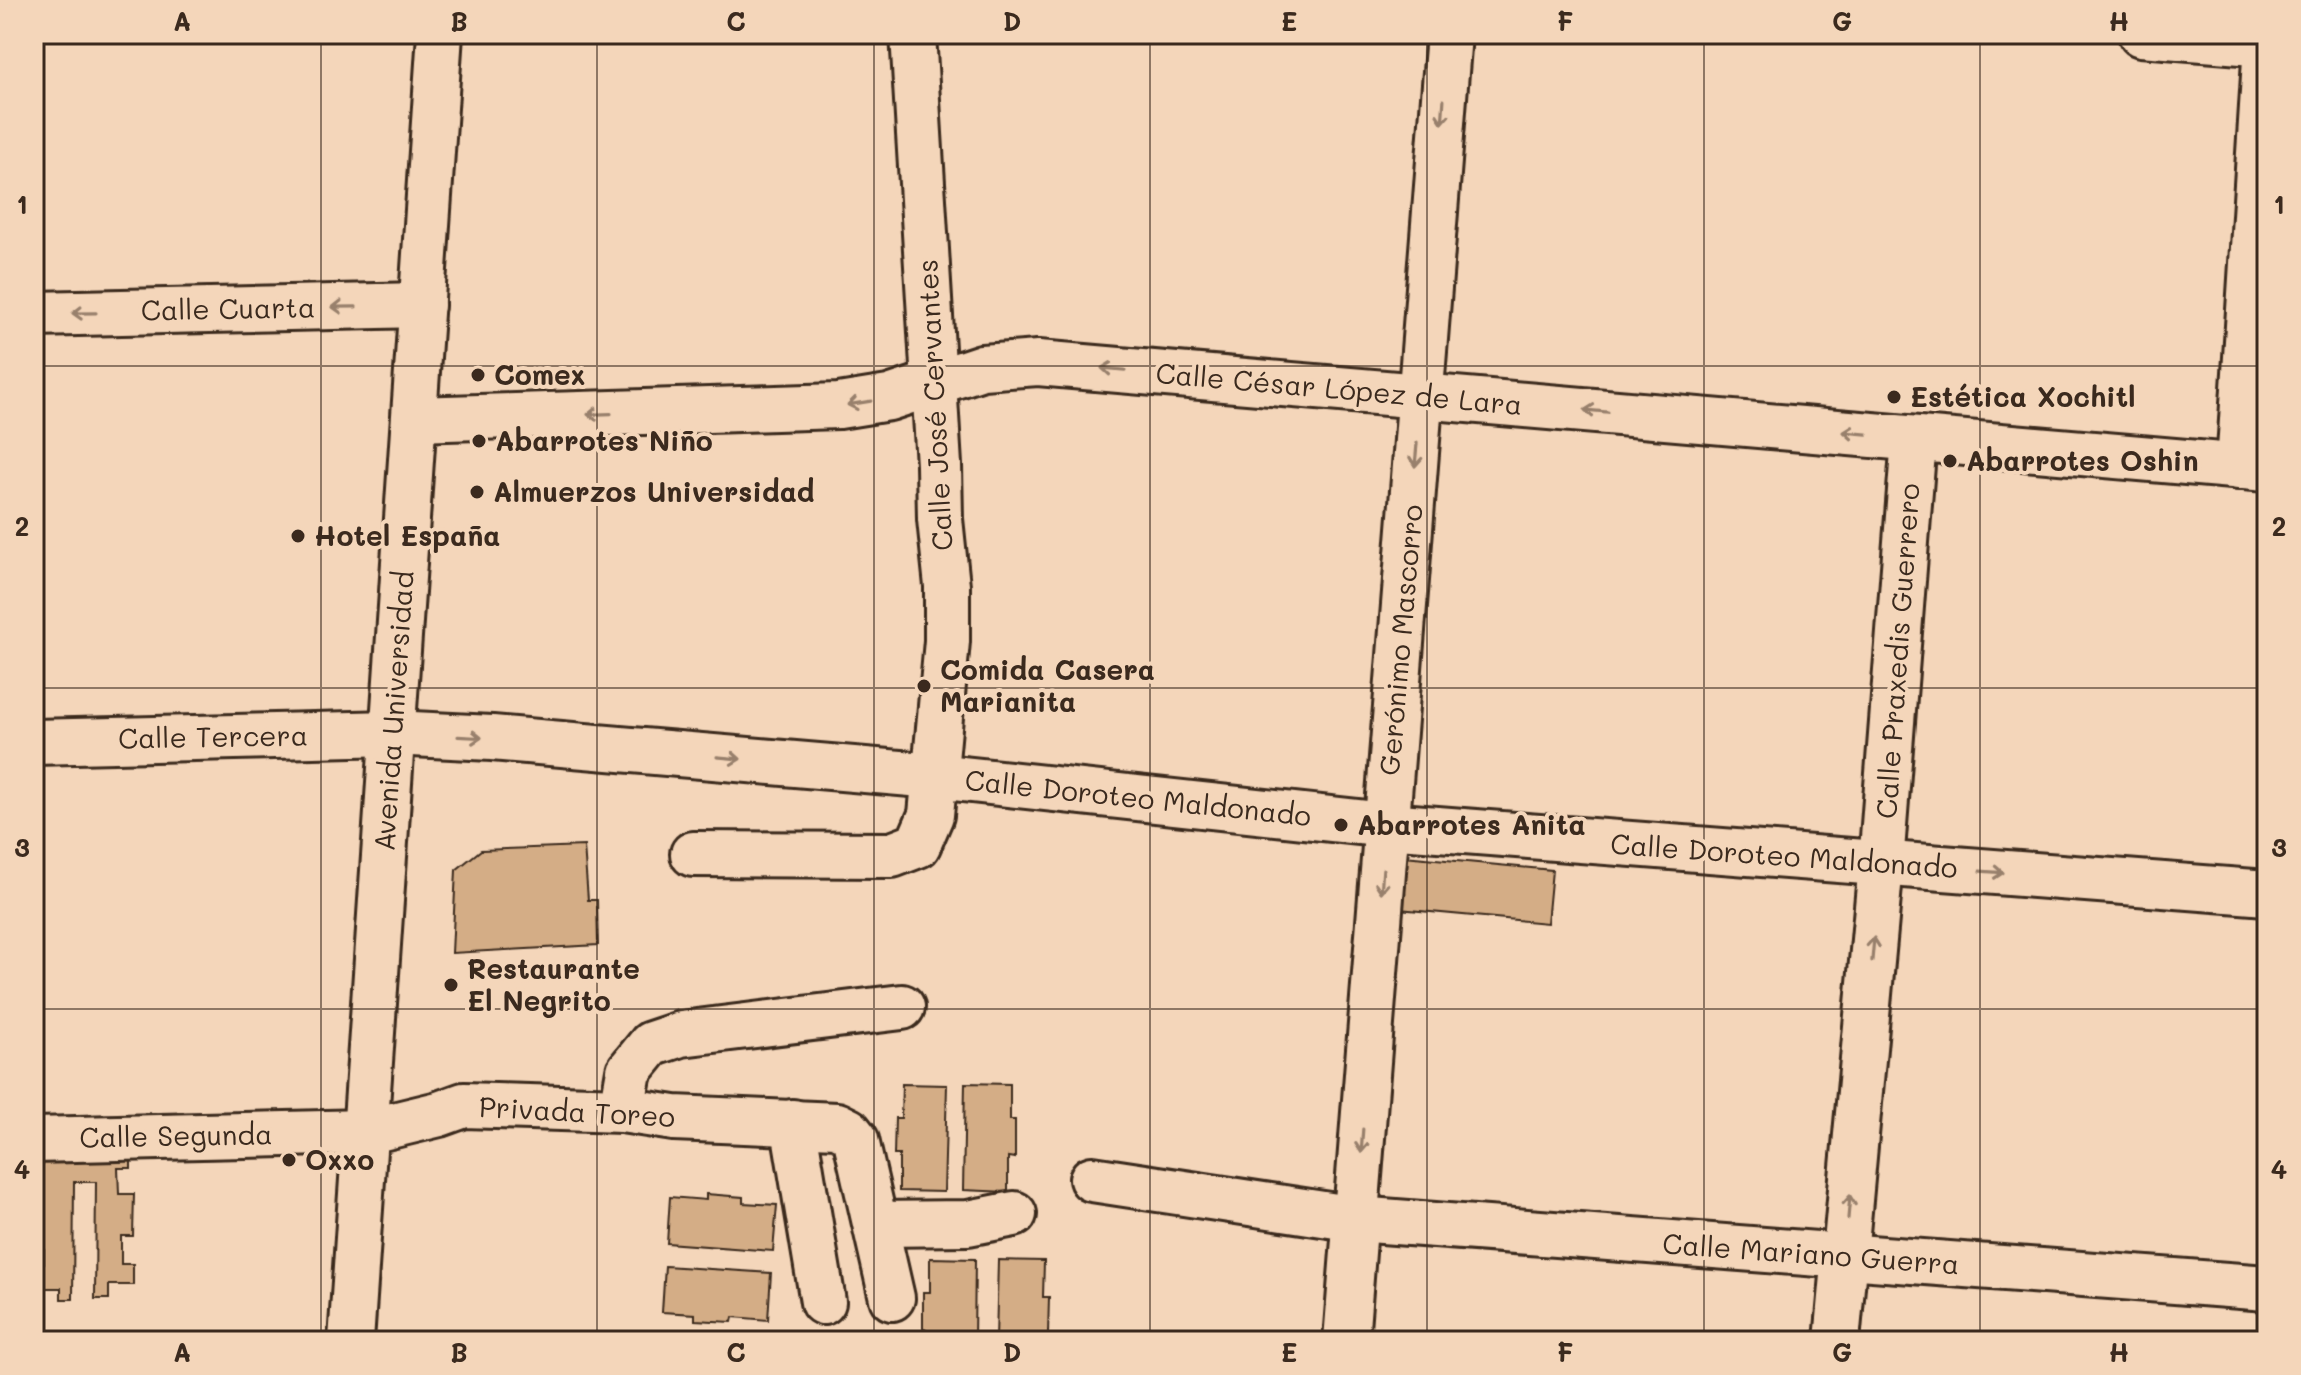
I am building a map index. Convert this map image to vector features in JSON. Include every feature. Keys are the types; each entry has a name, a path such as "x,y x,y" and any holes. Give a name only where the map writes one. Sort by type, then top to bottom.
{"street":[{"name":"Avenida Universidad","path":"351,1341 440,34"},
{"name":"Calle José Cervantes","path":"693,854 892,855 918,845 931,815 947,641 947,586 940,519 913,34"},
{"name":"Gerónimo Mascorro","path":"1346,1341 1449,34"},
{"path":"2141,34 2266,44 2253,468"},
{"name":"Calle Cuarta","path":"34,314 422,305"},
{"name":"Calle César López de Lara","path":"415,419 839,406 889,398 982,367 1038,363 2253,468"},
{"name":"Calle Praxedis Guerrero","path":"1837,1341 1881,864 1914,439"},
{"name":"Calle Doroteo Maldonado","path":"392,733 492,738 935,776 1386,825 2267,893"},
{"name":"Calle Tercera","path":"34,742 392,733"},
{"path":"622,1110 629,1071 651,1044 681,1034 902,1007"},
{"name":"Privada Toreo","path":"365,1132 464,1105 622,1110 674,1118 837,1125 849,1131 856,1140 892,1298"},
{"path":"793,1122 823,1302"},
{"name":"Calle Segunda","path":"34,1140 365,1132"},
{"name":"Calle Mariano Guerra","path":"1092,1179 1356,1219 2267,1288"},
{"path":"876,1224 968,1223 1014,1214"}],"building":[{"path":"584,846 588,900 597,900 598,945 452,953 456,870 481,850"},
{"path":"1404,856 1552,870 1547,923 1399,909"},
{"path":"965,1083 1010,1084 1010,1120 1015,1120 1015,1158 1008,1157 1008,1192 963,1190"},
{"path":"902,1084 947,1085 944,1192 899,1191 899,1155 894,1155 895,1118 901,1118"},
{"path":"34,1146 131,1147 131,1168 118,1168 119,1194 134,1194 133,1236 121,1236 121,1264 133,1264 133,1285 109,1285 109,1299 95,1299 96,1182 74,1182 73,1299 61,1299 61,1288 36,1288 36,1263 44,1263 44,1243 34,1243 34,1235 41,1235 41,1214 34,1214 34,1195 42,1195 42,1175 34,1176"},
{"path":"706,1194 743,1197 743,1203 777,1205 773,1251 667,1243 670,1197 706,1200"},
{"path":"930,1258 975,1259 974,1341 928,1341 928,1330 923,1329 923,1292 930,1292"},
{"path":"998,1260 1044,1261 1043,1297 1049,1297 1048,1334 1042,1334 1042,1341 996,1341"},
{"path":"665,1266 771,1273 768,1320 733,1317 732,1322 695,1320 695,1314 662,1312"},
{"path":"427,1333 487,1336 486,1341 427,1341"},
{"path":"522,1338 599,1341 522,1341"}],"place":[{"name":"Comex","path":"478,375"},
{"name":"Estética Xochitl","path":"1894,397"},
{"name":"Abarrotes Niño","path":"479,441"},
{"name":"Abarrotes Oshin","path":"1950,461"},
{"name":"Almuerzos Universidad","path":"477,492"},
{"name":"Hotel España","path":"298,536"},
{"name":"Comida Casera Marianita","path":"924,686"},
{"name":"Abarrotes Anita","path":"1341,825"},
{"name":"Restaurante El Negrito","path":"451,985"},
{"name":"Oxxo","path":"289,1160"}]}
